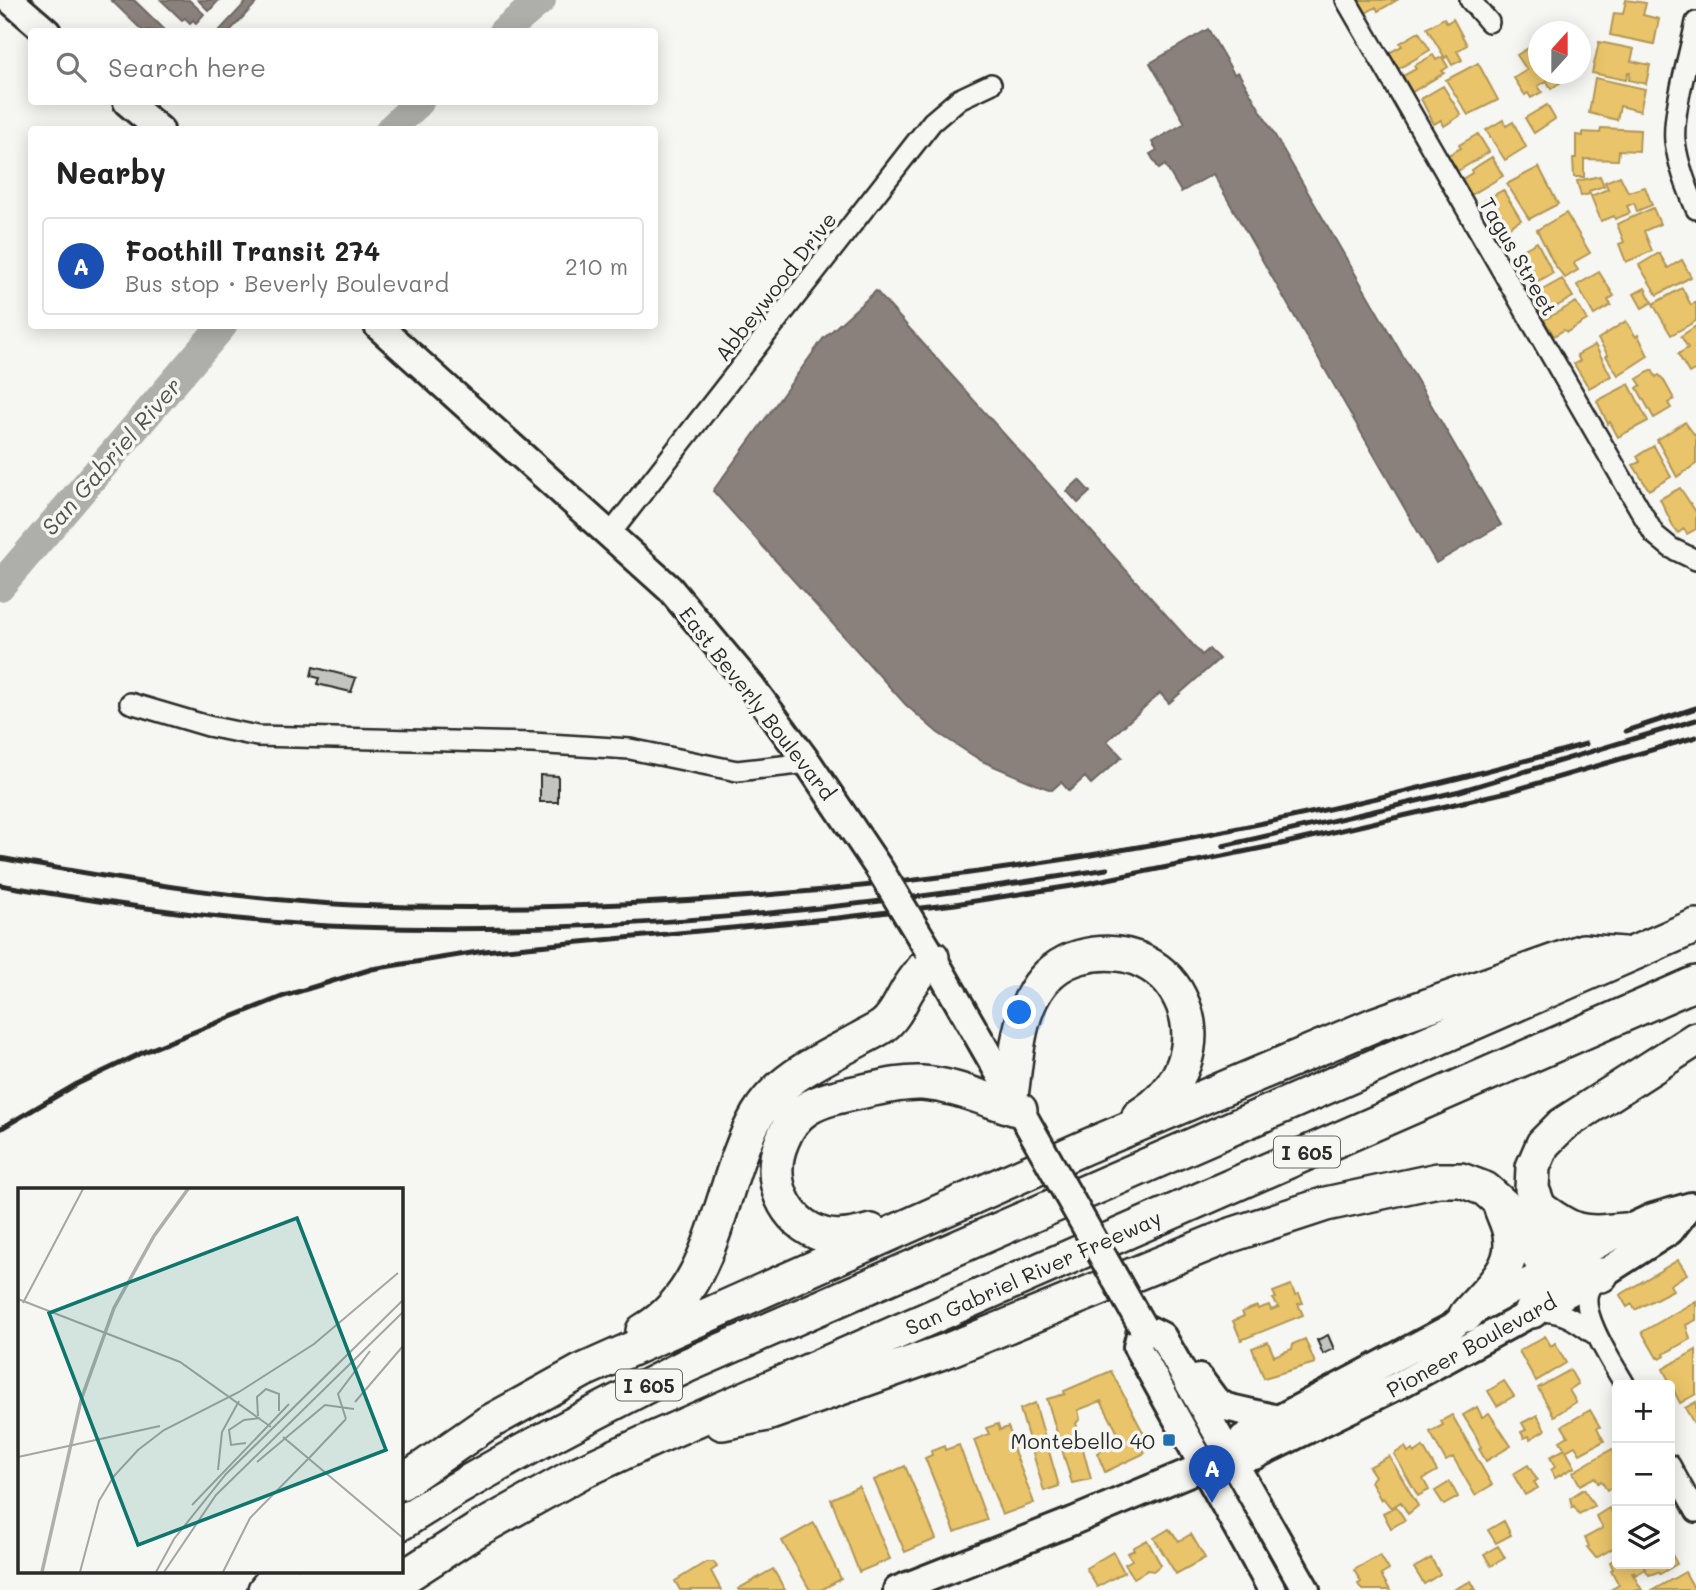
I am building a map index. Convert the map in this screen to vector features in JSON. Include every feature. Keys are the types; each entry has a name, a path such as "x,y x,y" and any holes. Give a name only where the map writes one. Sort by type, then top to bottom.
{"highway":[{"name":"I 605","path":"402,1522 476,1476 688,1365 1696,926"},
{"path":"402,1482 486,1424 582,1371 1083,1149 1376,1024 1583,951 1633,954"},
{"path":"954,1205 853,1237 825,1235 800,1223 786,1207 775,1182 776,1155 787,1127 806,1108 838,1096 922,1083 1019,1108 1026,1010 1035,992 1048,975 1069,960 1094,953 1121,954 1143,962 1160,973 1175,989 1186,1009 1191,1038 1185,1064 1175,1084 1159,1101 1142,1115 1107,1131 1083,1149"},
{"path":"582,1371 653,1325 678,1303 694,1280 746,1135 761,1110 786,1082 816,1062 884,1026 897,1011 931,954"},
{"name":"San Gabriel River Freeway","path":"384,1590 477,1530 581,1472 919,1321 1696,983"},
{"path":"1532,1311 1551,1286 1554,1267 1555,1248 1532,1189 1533,1167 1542,1144 1562,1125 1696,1039"},
{"path":"655,1438 780,1409 951,1349 1227,1236 1326,1205 1438,1180 1473,1183 1497,1199 1518,1218 1540,1259 1554,1267 1581,1275 1601,1275"},
{"path":"1466,1315 1500,1279 1511,1250 1510,1235 1497,1199"},
{"path":"1537,1206 1558,1222 1588,1233 1625,1230"},
{"path":"402,1541 460,1506 592,1434 762,1356 884,1305 909,1269"},
{"path":"402,1552 490,1500 659,1414 889,1313 919,1321"},
{"path":"265,1590 280,1572"},
{"path":"296,1590 324,1572"},
{"path":"324,1590 351,1572"},
{"path":"342,1590 370,1572"}],"main road":[{"path":"10,0 42,28"},
{"path":"131,105 155,126"},
{"name":"East Beverly Boulevard","path":"381,329 611,533 670,589 751,685 808,763 880,870 931,954 1142,1326"},
{"name":"Pioneer Boulevard","path":"1234,1453 1243,1438 1452,1326 1466,1315 1554,1267 1653,1217 1692,1206"},
{"name":"Pioneer Boulevard","path":"897,1590 1073,1521 1234,1453 1254,1456 1399,1385 1601,1275 1671,1231 1692,1206"},
{"path":"1272,1590 1137,1347 1142,1326 1162,1336 1234,1453 1306,1590"},
{"path":"1172,1354 1195,1373 1216,1401 1226,1407 1278,1419"}],"street":[{"name":"Tagus Street","path":"1346,0 1654,534 1671,548 1696,560"},
{"path":"1470,0 1489,22"},
{"path":"1696,22 1692,66 1676,113 1675,139 1684,182 1696,209"},
{"name":"Abbeywood Drive","path":"611,533 932,122 959,99 991,84"},
{"path":"130,703 208,726 257,736 630,748 737,771 808,763"},
{"path":"1601,1275 1588,1291 1586,1305 1598,1336 1622,1380"},
{"path":"1532,1311 1553,1310 1574,1319 1598,1336"},
{"path":"1675,1474 1696,1512"}],"building: Homes":[{"path":"1358,0 1397,0 1378,11 1376,7 1366,13"},
{"path":"1626,0 1646,3 1643,15 1659,19 1654,44 1610,35 1614,13 1623,14"},
{"path":"1444,18 1447,23 1453,19 1467,45 1457,51 1462,60 1452,65 1427,28"},
{"path":"1419,32 1430,50 1398,69 1389,53"},
{"path":"1599,42 1634,49 1631,61 1650,65 1646,84 1629,80 1630,72 1626,80 1592,73"},
{"path":"1528,48 1528,84 1542,84 1538,86 1542,92 1531,98 1528,93 1525,95 1514,78 1527,70 1517,55"},
{"path":"1433,55 1436,60 1442,57 1448,67 1442,71 1444,73 1412,92 1403,76"},
{"path":"1478,63 1498,100 1468,115 1446,80"},
{"path":"1595,78 1645,89 1640,111 1620,106 1617,120 1589,113"},
{"path":"1443,86 1461,115 1444,126 1441,120 1434,124 1421,99"},
{"path":"1547,105 1555,119 1534,133 1525,118"},
{"path":"1503,120 1506,126 1513,122 1526,147 1505,160 1486,130"},
{"path":"1601,128 1640,130 1639,151 1619,150 1618,160 1584,159 1584,177 1574,177 1576,135 1583,136 1583,132 1600,133"},
{"path":"1478,134 1489,152 1458,171 1448,155"},
{"path":"1492,157 1503,176 1471,195 1462,179"},
{"path":"1539,167 1558,204 1529,219 1507,184"},
{"path":"1600,176 1604,186 1581,196 1577,181"},
{"path":"1620,176 1628,192 1645,187 1652,205 1637,211 1634,203 1627,206 1630,213 1601,221 1591,196 1608,189 1605,182"},
{"path":"1503,190 1521,220 1504,230 1502,224 1496,228 1482,202"},
{"path":"1653,208 1660,224 1644,231 1652,251 1626,262 1619,244 1624,242 1617,224"},
{"path":"1566,213 1590,253 1576,261 1574,264 1578,270 1565,278 1554,264 1537,230"},
{"path":"1537,242 1553,273 1531,285 1516,261 1522,257 1519,252"},
{"path":"1659,253 1668,268 1682,260 1691,277 1657,295 1639,265"},
{"path":"1599,272 1614,296 1608,300 1611,305 1594,315 1577,285"},
{"path":"1562,279 1573,297 1552,309 1550,306 1538,311 1530,297"},
{"path":"1645,288 1652,302 1642,308 1634,294"},
{"path":"1682,288 1691,305 1696,302 1696,321 1671,335 1653,304"},
{"path":"1576,302 1587,320 1554,336 1544,320"},
{"path":"1626,321 1636,337 1638,335 1648,356 1618,375 1598,339"},
{"path":"1696,326 1696,369 1689,373 1678,354 1688,348 1681,336"},
{"path":"1595,345 1611,376 1589,388 1574,364 1580,361 1577,355"},
{"path":"1652,370 1656,377 1659,375 1663,379 1674,399 1668,403 1671,408 1654,418 1637,388 1641,385 1637,379"},
{"path":"1629,384 1648,421 1618,437 1597,401"},
{"path":"1685,422 1696,437 1696,464 1677,477 1657,440"},
{"path":"1654,446 1671,477 1649,490 1633,465 1640,462 1637,456"},
{"path":"1680,488 1696,512 1696,529 1687,534 1684,529 1678,533 1674,528 1660,499"},
{"path":"1678,1260 1687,1274 1670,1285 1673,1290 1635,1310 1632,1304 1627,1307 1620,1295"},
{"path":"1291,1285 1295,1295 1299,1294 1303,1303 1298,1304 1303,1315 1241,1340 1233,1321 1244,1316 1242,1312 1257,1306 1258,1309 1269,1305 1271,1310 1279,1307 1273,1299 1276,1298 1273,1292"},
{"path":"1696,1301 1696,1320 1686,1325 1690,1339 1660,1359 1657,1358 1642,1332"},
{"path":"1545,1336 1551,1346 1555,1343 1566,1363 1536,1381 1519,1351"},
{"path":"1305,1339 1315,1363 1264,1378 1252,1348 1268,1342 1274,1356 1292,1349 1293,1344"},
{"path":"1696,1350 1696,1394 1680,1403 1675,1393 1675,1380 1668,1380 1663,1369"},
{"path":"1570,1370 1578,1384 1569,1390 1576,1402 1554,1416 1538,1388"},
{"path":"1111,1371 1144,1434 1138,1437 1145,1453 1105,1472 1097,1453 1122,1441 1101,1401 1078,1410 1080,1419 1076,1423 1091,1479 1072,1483 1047,1399 1065,1394 1064,1391"},
{"path":"1504,1381 1514,1396 1497,1406 1488,1391"},
{"path":"1696,1402 1696,1427 1685,1408"},
{"path":"1035,1403 1059,1486 1044,1491 1020,1409"},
{"path":"1477,1407 1482,1417 1489,1413 1511,1446 1486,1461 1476,1436 1463,1415"},
{"path":"1590,1410 1600,1427 1597,1428 1604,1441 1580,1454 1575,1446 1566,1451 1575,1467 1555,1478 1551,1470 1555,1467 1550,1457 1565,1449 1560,1441 1568,1436 1562,1426"},
{"path":"1452,1415 1492,1485 1475,1495 1453,1457 1446,1461 1430,1432 1443,1425 1441,1421"},
{"path":"1537,1415 1545,1430 1530,1439 1529,1436 1524,1438 1521,1432 1526,1430 1522,1423"},
{"path":"998,1424 1000,1430 1008,1427 1034,1503 1002,1515 974,1440 989,1434 986,1428"},
{"path":"959,1445 987,1520 955,1532 925,1458 932,1455 931,1451 944,1446 945,1450"},
{"path":"1405,1447 1408,1452 1413,1450 1414,1453 1423,1447 1437,1471 1423,1479 1429,1490 1418,1496 1394,1454"},
{"path":"1612,1449 1612,1487 1607,1490 1595,1477 1580,1485 1573,1472"},
{"path":"1389,1456 1418,1506 1408,1514 1401,1502 1391,1508 1383,1498 1381,1500 1371,1481 1375,1476 1369,1467"},
{"path":"1528,1465 1537,1480 1534,1482 1538,1488 1525,1495 1513,1474"},
{"path":"905,1466 936,1539 905,1552 874,1480"},
{"path":"1450,1482 1458,1497 1444,1505 1435,1491"},
{"path":"859,1486 890,1559 859,1572 831,1499"},
{"path":"1584,1489 1594,1506 1579,1514 1574,1506 1572,1507 1570,1498"},
{"path":"1396,1506 1405,1520 1391,1528 1383,1513"},
{"path":"1609,1508 1612,1512 1612,1549 1596,1558 1587,1547 1589,1546 1585,1538 1603,1528 1596,1516"},
{"path":"1504,1521 1511,1535 1496,1543 1488,1530"},
{"path":"814,1523 841,1579 821,1590 810,1590 782,1541"},
{"path":"1169,1529 1179,1541 1191,1534 1205,1558 1176,1574 1154,1538"},
{"path":"1147,1540 1161,1565 1134,1578 1125,1564 1132,1560 1128,1553"},
{"path":"1498,1546 1505,1558 1491,1566 1484,1554"},
{"path":"1113,1552 1124,1572 1097,1587 1086,1568"},
{"path":"1380,1555 1389,1570 1381,1575 1390,1590 1362,1590 1354,1570"},
{"path":"1431,1558 1440,1574 1424,1584 1414,1568"},
{"path":"706,1562 714,1562 717,1567 711,1571 721,1590 680,1590 675,1581"},
{"path":"773,1569 785,1590 738,1589"},
{"path":"1644,1569 1635,1575 1632,1573 1642,1590 1610,1590 1619,1585 1611,1570"},
{"path":"1645,1569 1668,1569 1660,1574 1658,1572 1649,1575"},
{"path":"1685,1572 1695,1590 1653,1590"},
{"path":"1471,1581 1476,1590 1455,1589"}],"building: Industry":[{"path":"111,0 134,0 163,28 140,28"},
{"path":"161,0 189,0 204,14 196,23 193,20 190,23 185,18 182,20"},
{"path":"198,0 219,0 209,11"},
{"path":"248,0 259,0 233,28 222,28"},
{"path":"1208,29 1234,74 1238,72 1501,525 1436,563 1213,174 1181,192 1165,165 1159,169 1150,154 1157,150 1152,142 1185,123 1150,63"},
{"path":"876,291 1202,655 1209,649 1219,659 1169,703 1160,693 1107,741 1122,757 1091,784 1085,777 1069,791 1061,782 1052,790 982,761 938,733 906,705 713,491 823,339"},
{"path":"1079,480 1090,492 1078,503 1067,491"}],"building: Other":[{"path":"313,667 356,678 351,692 317,684 319,678 311,676"},
{"path":"540,775 558,776 558,802 540,802"},
{"path":"1328,1335 1334,1349 1323,1354 1317,1340"}],"waterway":[{"name":"San Gabriel River","path":"508,28 541,0"},
{"name":"San Gabriel River","path":"394,126 416,105"},
{"name":"San Gabriel River","path":"0,586 219,329"}],"railway":[{"path":"1626,731 1696,708"},
{"path":"1223,846 1460,791 1696,720"},
{"path":"0,1129 77,1084 144,1052 284,996 372,969 484,951 838,918 1078,885 1277,845 1511,791 1696,737"},
{"path":"0,858 219,893 352,905 452,908 553,906 754,896 965,874 1174,841 1381,797 1586,744"},
{"path":"0,885 221,917 310,925 449,929 638,923 732,916 921,896 1107,869"}],"place":[{"name":"Montebello 40","path":"1169,1440"},
{"name":"Foothill Transit 274","path":"1212,1503"}]}
